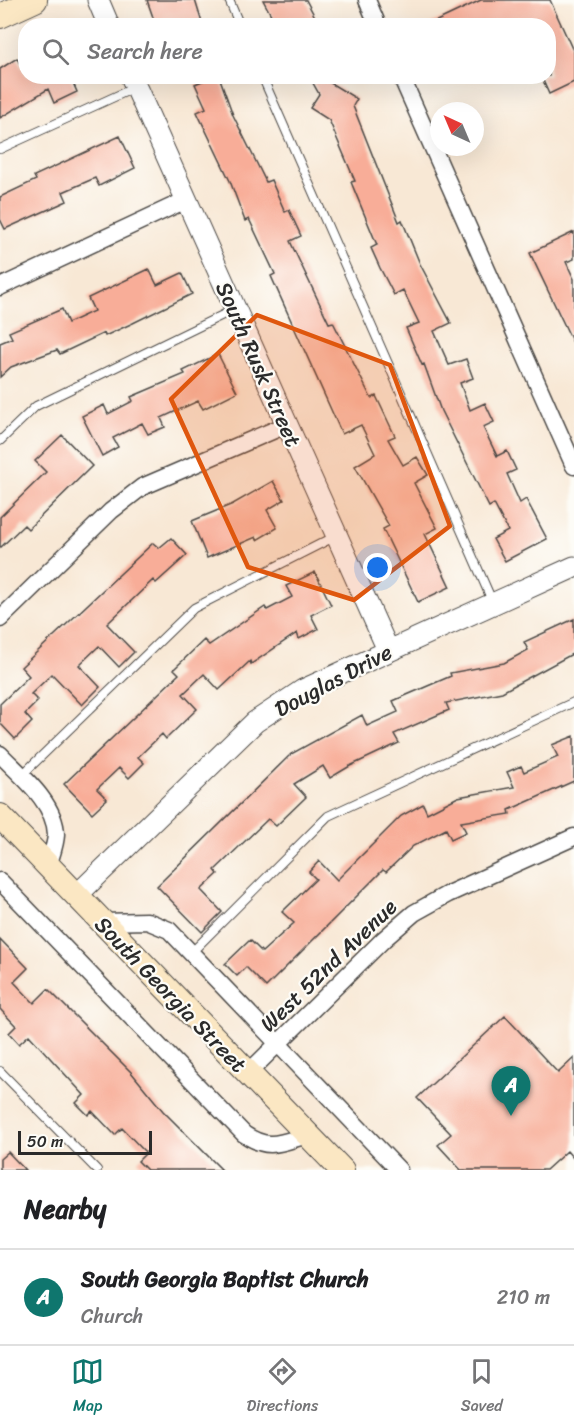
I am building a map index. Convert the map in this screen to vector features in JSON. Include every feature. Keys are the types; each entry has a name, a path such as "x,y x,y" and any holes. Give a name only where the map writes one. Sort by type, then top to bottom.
{"main road":[{"path":"0,16 35,0"},
{"name":"South Georgia Street","path":"0,816 342,1170"}],"street":[{"path":"98,0 106,18"},
{"path":"367,0 375,18"},
{"name":"South Rusk Street","path":"135,84 388,650"},
{"path":"405,84 574,466"},
{"path":"0,287 186,200"},
{"path":"0,619 111,511 142,487 286,425"},
{"name":"Douglas Drive","path":"76,896 255,722 303,690 574,567"},
{"path":"0,754 39,795 52,816 56,835 48,866"},
{"name":"West 52nd Avenue","path":"248,1073 384,939 414,913 448,894 574,837"},
{"path":"0,881 244,1134 259,1144 272,1146 307,1135"},
{"path":"102,922 147,921 169,930 399,1170"}],"lane":[{"path":"229,0 237,18"},
{"path":"0,149 130,84"},
{"path":"266,84 493,603"},
{"path":"0,441 36,406 235,309"},
{"path":"21,776 194,608 336,536"},
{"path":"191,953 328,816 545,713 574,702"},
{"path":"0,1071 97,1170"}],"highlighted area":[{"path":"257,315 390,365 450,526 354,600 248,567 171,399"}],"building":[{"path":"147,0 195,0 201,18 153,18"},
{"path":"263,0 306,0 315,17 313,18 273,18"},
{"path":"481,0 550,0 574,53 574,82 549,94 545,84 556,84 556,18 443,18"},
{"path":"17,58 18,84 74,84 77,92 54,103 48,89 0,118 0,69"},
{"path":"195,84 222,84 233,115 266,182 271,180 285,212 289,210 301,236 290,241 329,323 333,322 371,398 376,396 395,436 388,439 403,465 417,457 428,475 414,483 437,528 425,534 450,587 418,602 383,529 389,526 355,466 375,454 361,425 342,434 271,276 275,274 249,219 245,221 230,181 197,112 206,108"},
{"path":"313,84 332,84 357,99 353,106 399,222 402,220 420,264 451,323 434,331 449,365 466,359 473,378 460,383 470,410 485,403 494,422 483,427 497,456 507,451 516,470 507,474 520,503 526,499 547,539 505,561 493,539 508,531 494,504 489,507 441,411 424,364 422,365 406,328 419,323 403,290 394,295 371,248 377,245 351,182 355,181 329,120 310,108 319,94"},
{"path":"120,136 135,168 99,186 95,178 63,192 67,201 5,229 0,219 0,197 36,180 34,176"},
{"path":"574,232 574,259 566,262 574,279 574,345 530,253"},
{"path":"149,269 157,285 182,273 192,294 105,336 104,333 60,354 57,350 11,367 0,377 0,343 12,338 9,332 62,309 68,323 94,311 88,298"},
{"path":"218,354 237,392 203,409 198,401 161,418 165,427 148,434 142,423 113,438 118,447 102,456 82,416 104,405 108,414 133,401 131,397 185,374 183,371"},
{"path":"62,435 92,466 28,529 24,525 0,548 0,517 46,472 35,461"},
{"path":"273,481 284,500 267,510 277,528 257,540 256,537 207,558 192,521 233,504"},
{"path":"171,538 187,555 156,583 153,580 107,624 134,652 119,667 99,646 79,665 100,687 82,705 52,674 31,694 38,701 25,714 32,722 15,739 0,723 0,704 29,676 21,667 153,543 159,548"},
{"path":"315,572 331,605 311,615 318,629 299,639 297,633 251,664 250,661 219,690 204,674 183,694 197,709 166,739 162,734 138,757 144,763 129,778 119,768 97,789 107,799 92,813 64,784 179,674 174,669 204,640 209,645 265,607 267,610 292,597 286,586"},
{"path":"574,619 574,653 502,692 446,703 449,710 394,734 399,743 330,778 323,766 294,784 306,797 276,826 268,819 215,870 218,874 201,890 222,912 202,932 157,886 291,754 362,715 367,726 398,712 393,701 451,676 450,673 504,663 528,650 524,642"},
{"path":"574,736 574,781 509,810 510,814 461,822 466,832 451,839 446,829 413,846 386,872 383,870 266,987 246,967 237,976 225,964 250,940 262,952 294,923 282,912 316,879 309,872 319,861 337,880 401,816 423,804 427,813 458,797 514,787 507,772 521,766 524,772 558,757 552,745"},
{"path":"0,939 28,968 14,982 34,1003 48,989 131,1072 163,1111 222,1170 147,1170 138,1161 146,1153 122,1128 115,1135 92,1111 88,1115 76,1103 84,1095 29,1035 19,1044 9,1033 16,1026 0,1009"},
{"path":"505,1016 558,1073 574,1058 574,1159 567,1151 546,1170 461,1170 438,1145 451,1134 417,1098"},
{"path":"8,1152 25,1170 0,1170 0,1159"}],"place":[{"name":"South Georgia Baptist Church","path":"511,1116"}]}
